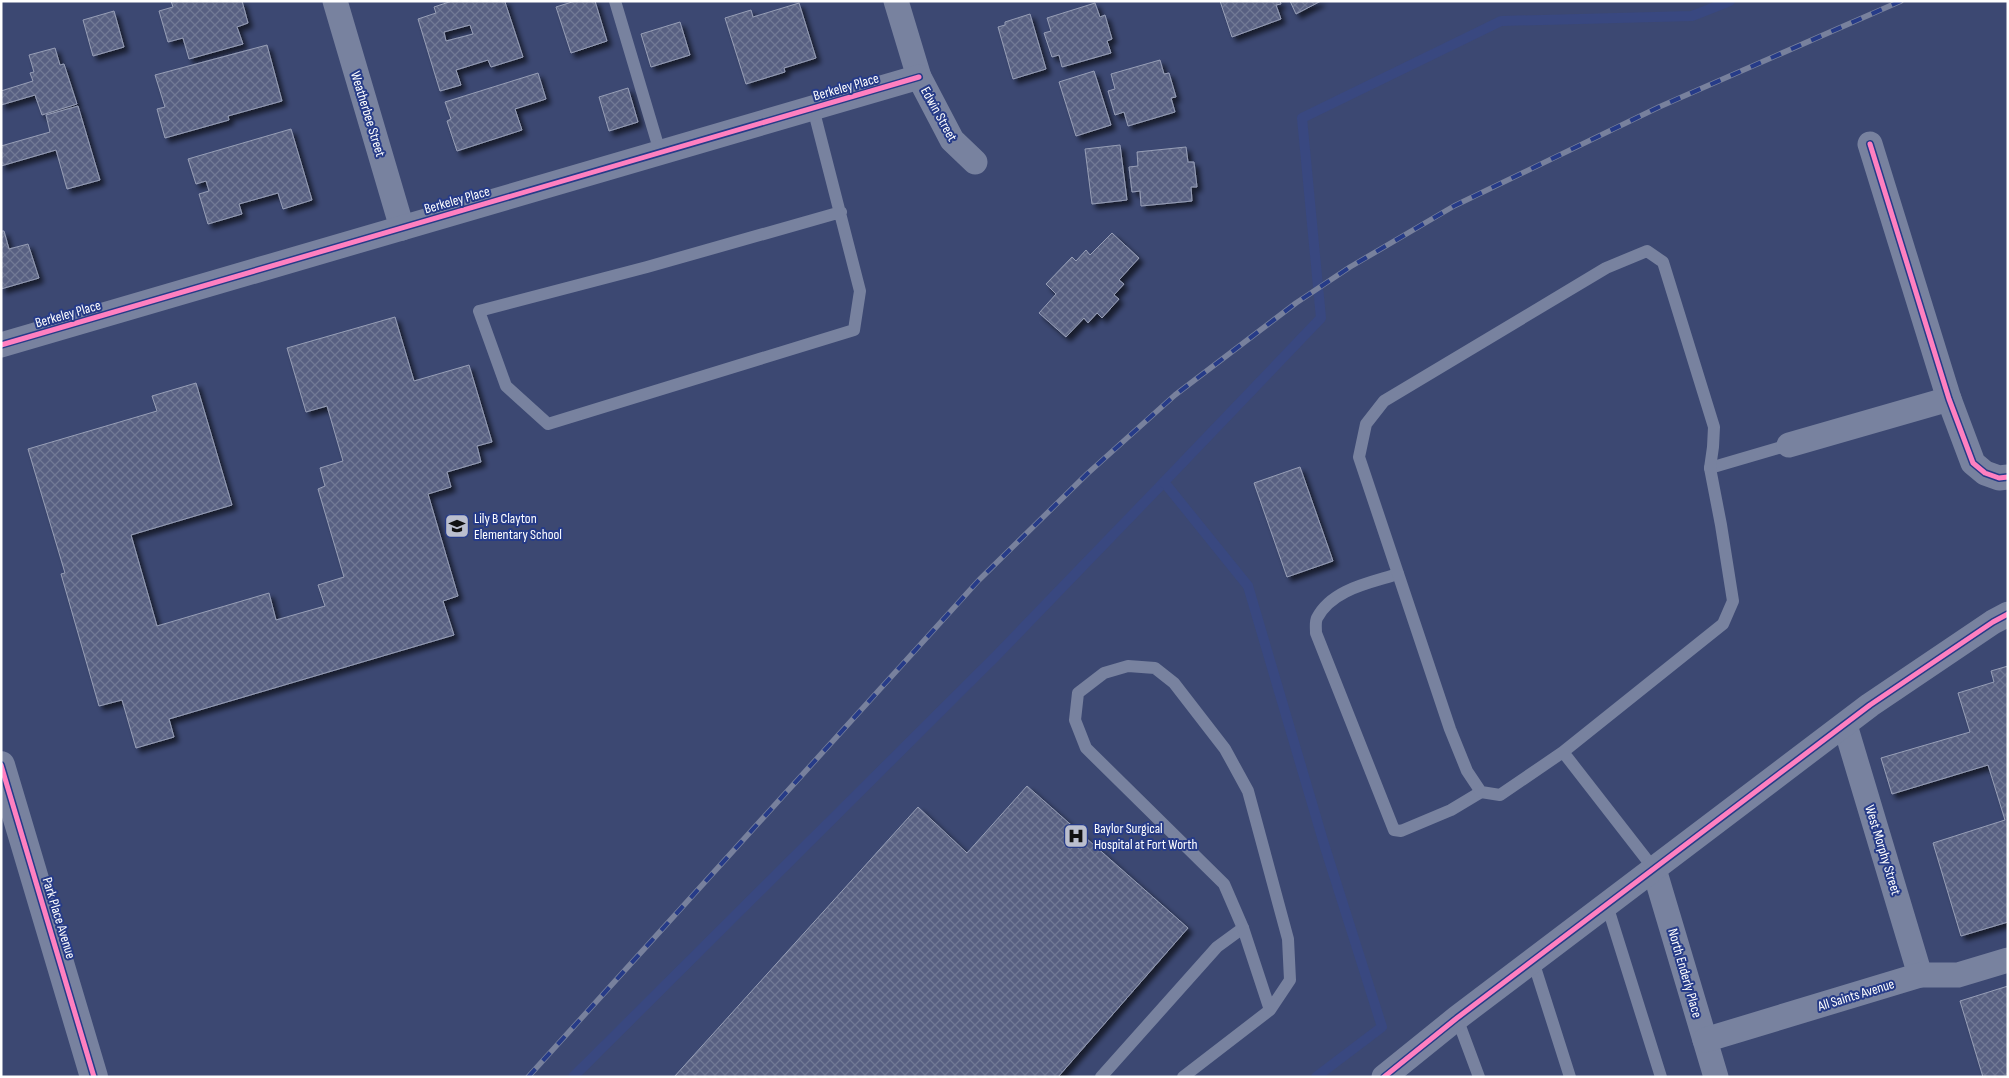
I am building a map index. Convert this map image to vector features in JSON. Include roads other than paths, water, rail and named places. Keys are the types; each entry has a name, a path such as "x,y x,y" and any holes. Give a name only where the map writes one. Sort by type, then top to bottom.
{"street":[{"name":"Weatherbee Street","path":"335,1 402,228"},
{"name":"Edwin Street","path":"896,1 919,78 952,140 975,162"},
{"name":"Berkeley Place","path":"1,345 919,78"},
{"path":"1870,144 1949,398 1973,463 1985,473 1999,478 2008,477"},
{"path":"1789,445 1949,398"},
{"path":"1384,1077 1458,1018 1845,724 1993,622 2008,614"},
{"name":"West Morphy Street","path":"1845,724 1920,975"},
{"name":"Park Place Avenue","path":"1,765 94,1077"},
{"name":"North Enderly Place","path":"1654,869 1716,1077"},
{"name":"All Saints Avenue","path":"1705,1040 1920,975 1958,975 2008,960"}],"lane":[{"path":"615,1 660,152"},
{"path":"813,108 841,212 860,291 854,330 548,424 506,386 479,312 638,270 841,212"},
{"path":"1398,574 1347,591 1327,604 1316,619 1316,633 1394,830 1401,831 1451,810 1481,792 1500,795 1563,752 1723,624 1734,601 1722,524 1710,468 1714,427 1663,262 1647,251 1606,268 1384,401 1366,424 1359,457 1450,729 1467,771 1481,792"},
{"path":"1710,468 1789,445"},
{"path":"1183,1077 1270,1010 1290,980 1288,939 1248,791 1225,749 1174,682 1155,668 1128,666 1104,673 1078,693 1075,720 1086,748 1224,884 1243,928 1270,1010"},
{"path":"1563,752 1654,869"},
{"path":"1607,904 1661,1077"},
{"path":"1101,1077 1217,948 1243,928"},
{"path":"1533,961 1570,1077"},
{"path":"1458,1018 1479,1077"}],"waterway":[{"path":"1316,1077 1382,1027 1324,844 1248,586 1164,482 1321,318 1302,118 1501,21 1692,16 1730,1"},
{"path":"573,1077 996,656 1164,482"}],"railway":[{"path":"528,1077 979,580 1087,474 1175,395 1296,303 1350,267 1454,206 1659,107 1901,1"}],"place":[{"name":"Lily B Clayton Elementary School","path":"457,526"},
{"name":"Baylor Surgical Hospital at Fort Worth","path":"1076,836"}]}
